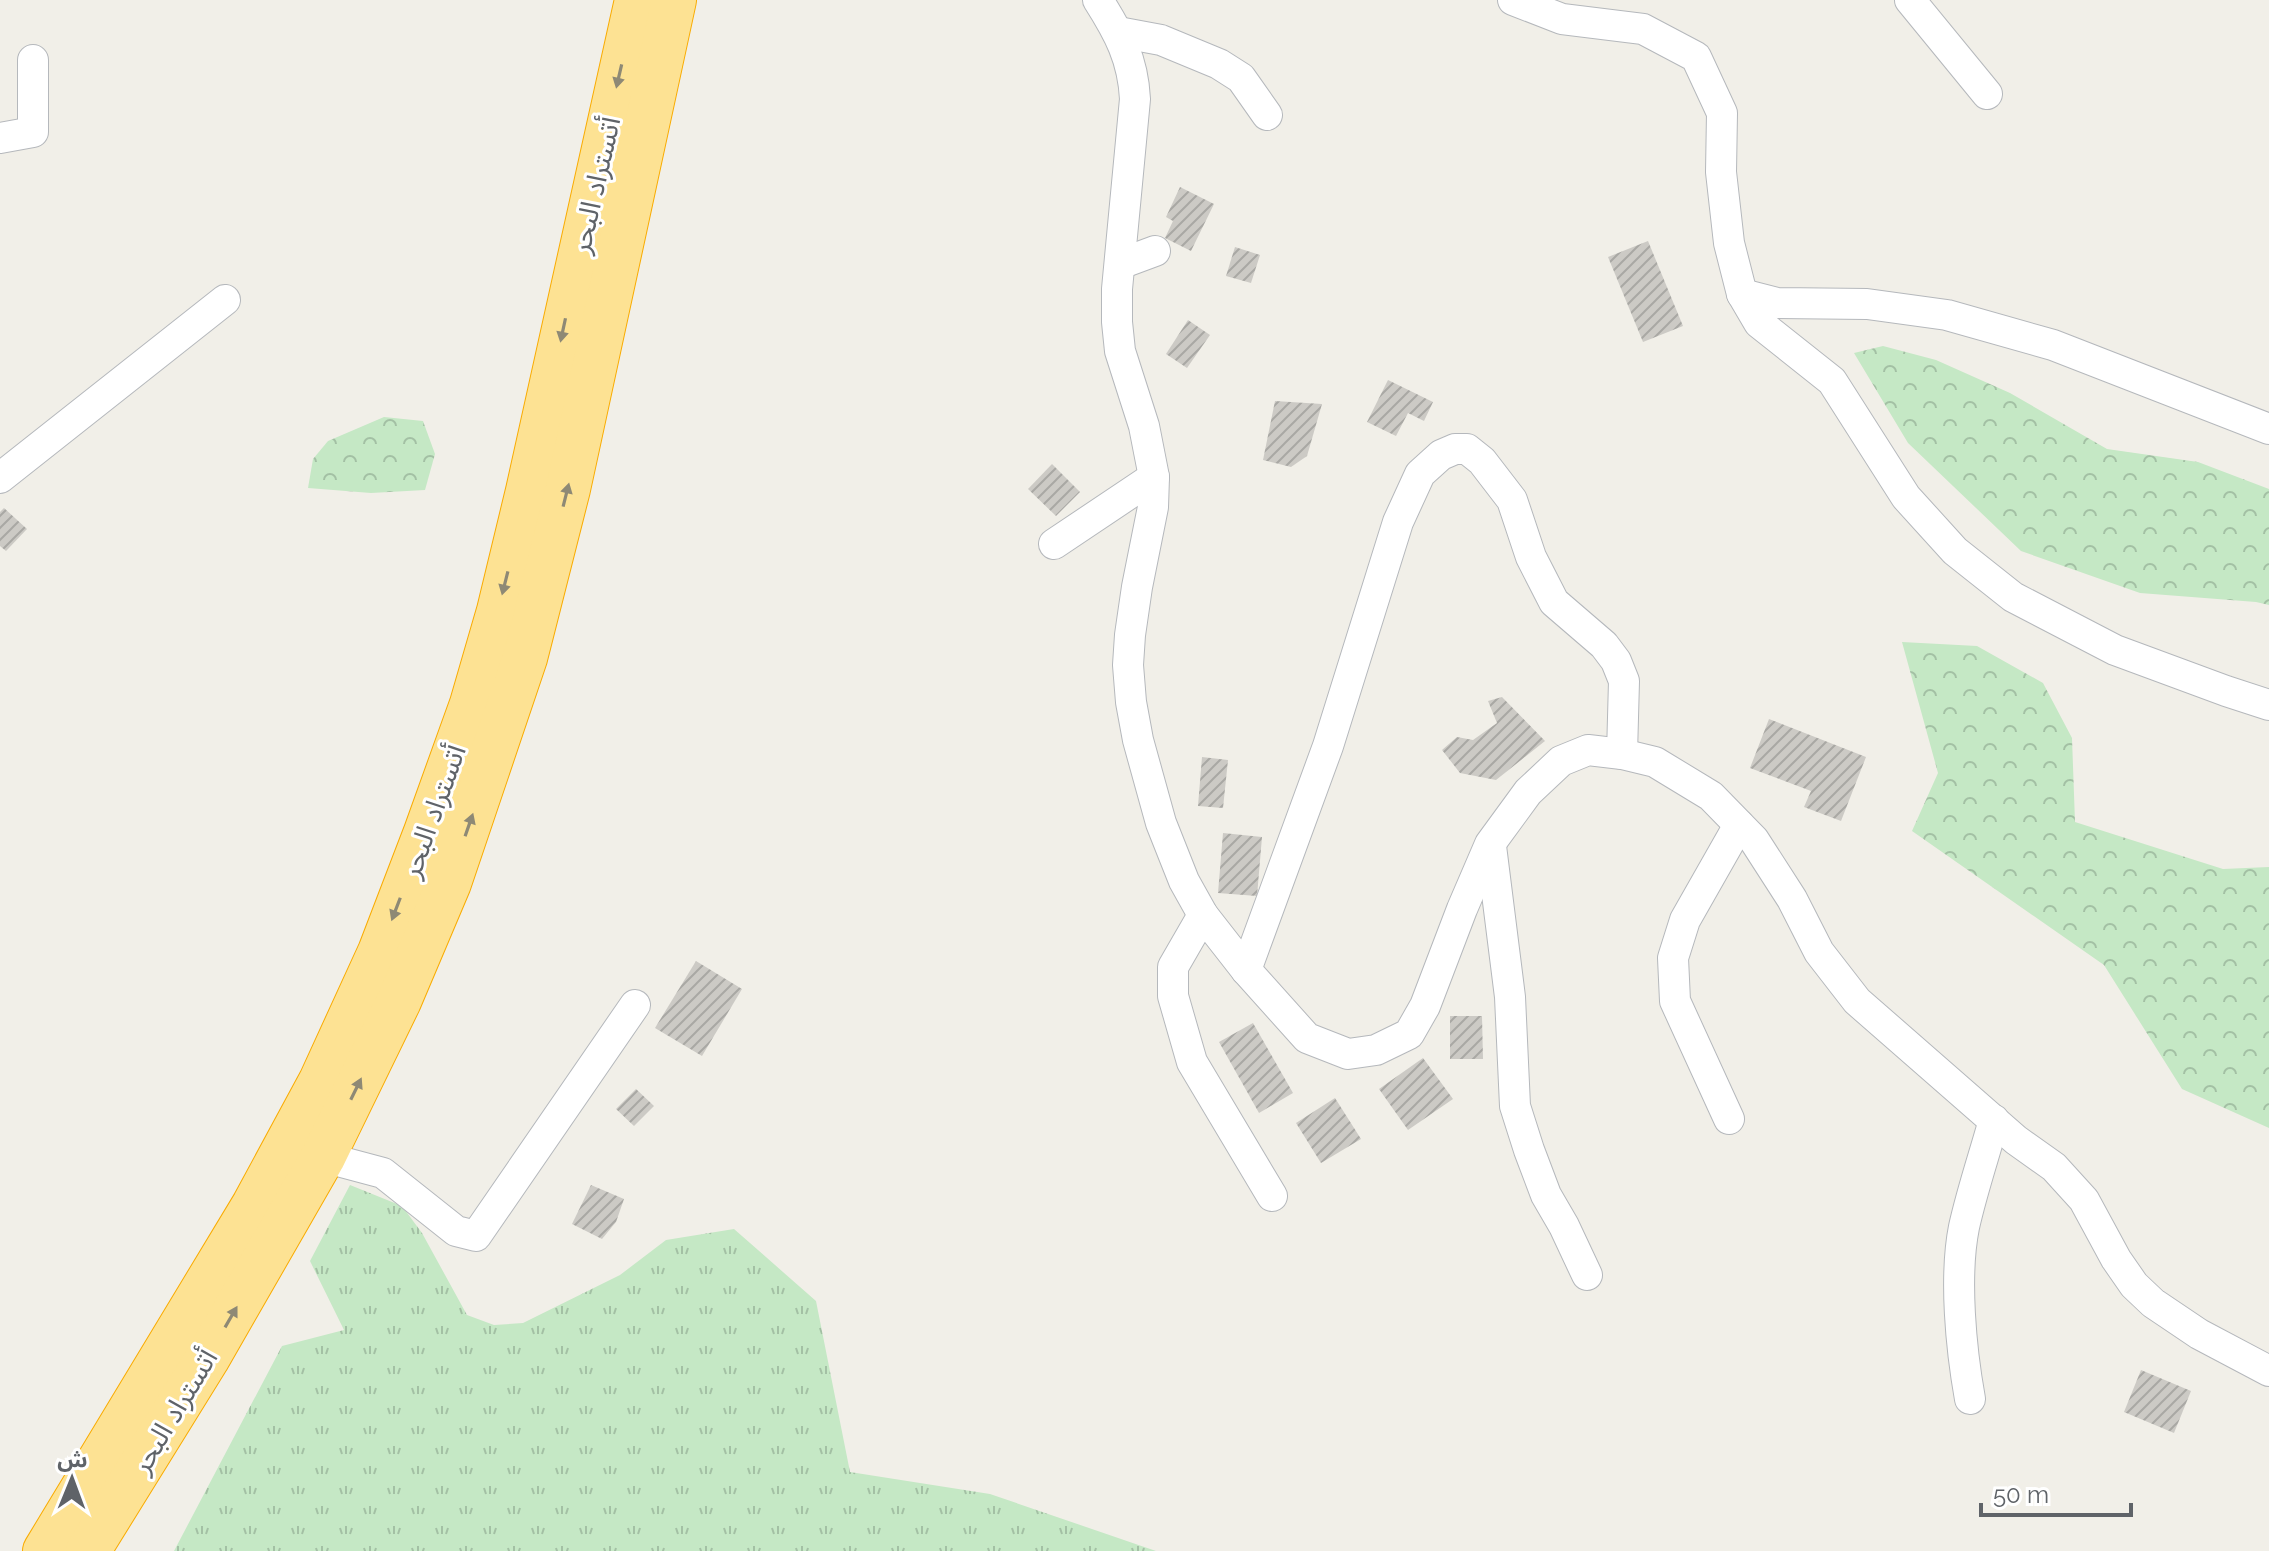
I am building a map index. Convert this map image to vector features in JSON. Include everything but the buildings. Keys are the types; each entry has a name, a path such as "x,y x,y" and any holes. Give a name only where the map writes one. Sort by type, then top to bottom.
{"highway":[{"name":"أتستراد البحر","path":"45,1551 254,1205 321,1081 380,952 426,832 472,704 499,611 637,0"},
{"name":"أتستراد البحر","path":"88,1551 207,1359 323,1157 399,1001 449,883 525,658 568,489 674,0"}],"street":[{"path":"1098,0 1118,32 1134,76 1135,99 1117,322 1120,351 1144,426 1154,477 1153,507 1130,635 1128,665 1131,702 1161,823 1184,881 1203,915 1246,970 1307,1038 1348,1054 1376,1050 1398,1040 1409,1034 1425,1006 1490,844 1528,792 1561,761 1588,750 1655,762 1711,796 1754,840 1792,899 1819,952 1857,1001 2016,1140 2054,1167 2084,1200 2134,1285 2153,1303 2199,1334 2269,1371"},
{"path":"1513,0 1562,19 1643,29 1696,57 1722,113 1721,172 1729,243 1742,294 1759,323 1832,381 1906,497 1955,551 2013,597 2115,650 2269,705"},
{"path":"1910,0 1987,94"},
{"path":"1118,32 1161,40 1219,64 1241,78 1267,115"},
{"path":"0,138 33,132 33,60"},
{"path":"1120,264 1155,251"},
{"path":"1742,294 1777,303 1867,304 1947,315 2053,345 2269,429"},
{"path":"0,478 225,300"},
{"path":"1246,970 1328,746 1398,522 1420,474 1441,455 1455,449 1467,449 1482,461 1512,500 1531,557 1554,602 1604,645 1616,661 1624,681 1622,754"},
{"path":"1054,544 1154,477"},
{"path":"1729,1119 1675,1001 1673,958 1685,920 1739,825"},
{"path":"1490,844 1510,997 1515,1106 1546,1195 1587,1275"},
{"path":"1203,915 1173,967 1173,996 1192,1062 1272,1196"},
{"path":"323,1157 383,1173 456,1231 476,1236 635,1005"},
{"path":"1970,1399 1962,1353 1960,1266 1964,1229 1994,1120"}],"green space":[{"path":"1883,346 1936,360 2010,393 2107,449 2198,462 2269,489 2269,605 2140,593 2021,551 1908,443 1854,353"},
{"path":"384,417 423,421 435,454 425,490 371,493 308,488 313,459 328,441"},
{"path":"1902,642 1977,646 2043,683 2072,738 2075,822 2223,869 2269,867 2269,1128 2182,1089 2104,965 1912,831 1938,773"},
{"path":"350,1185 402,1206 422,1233 467,1315 494,1325 523,1323 620,1275 666,1240 734,1229 816,1301 850,1472 990,1494 1156,1551 174,1551 282,1346 344,1330 310,1261"}]}
